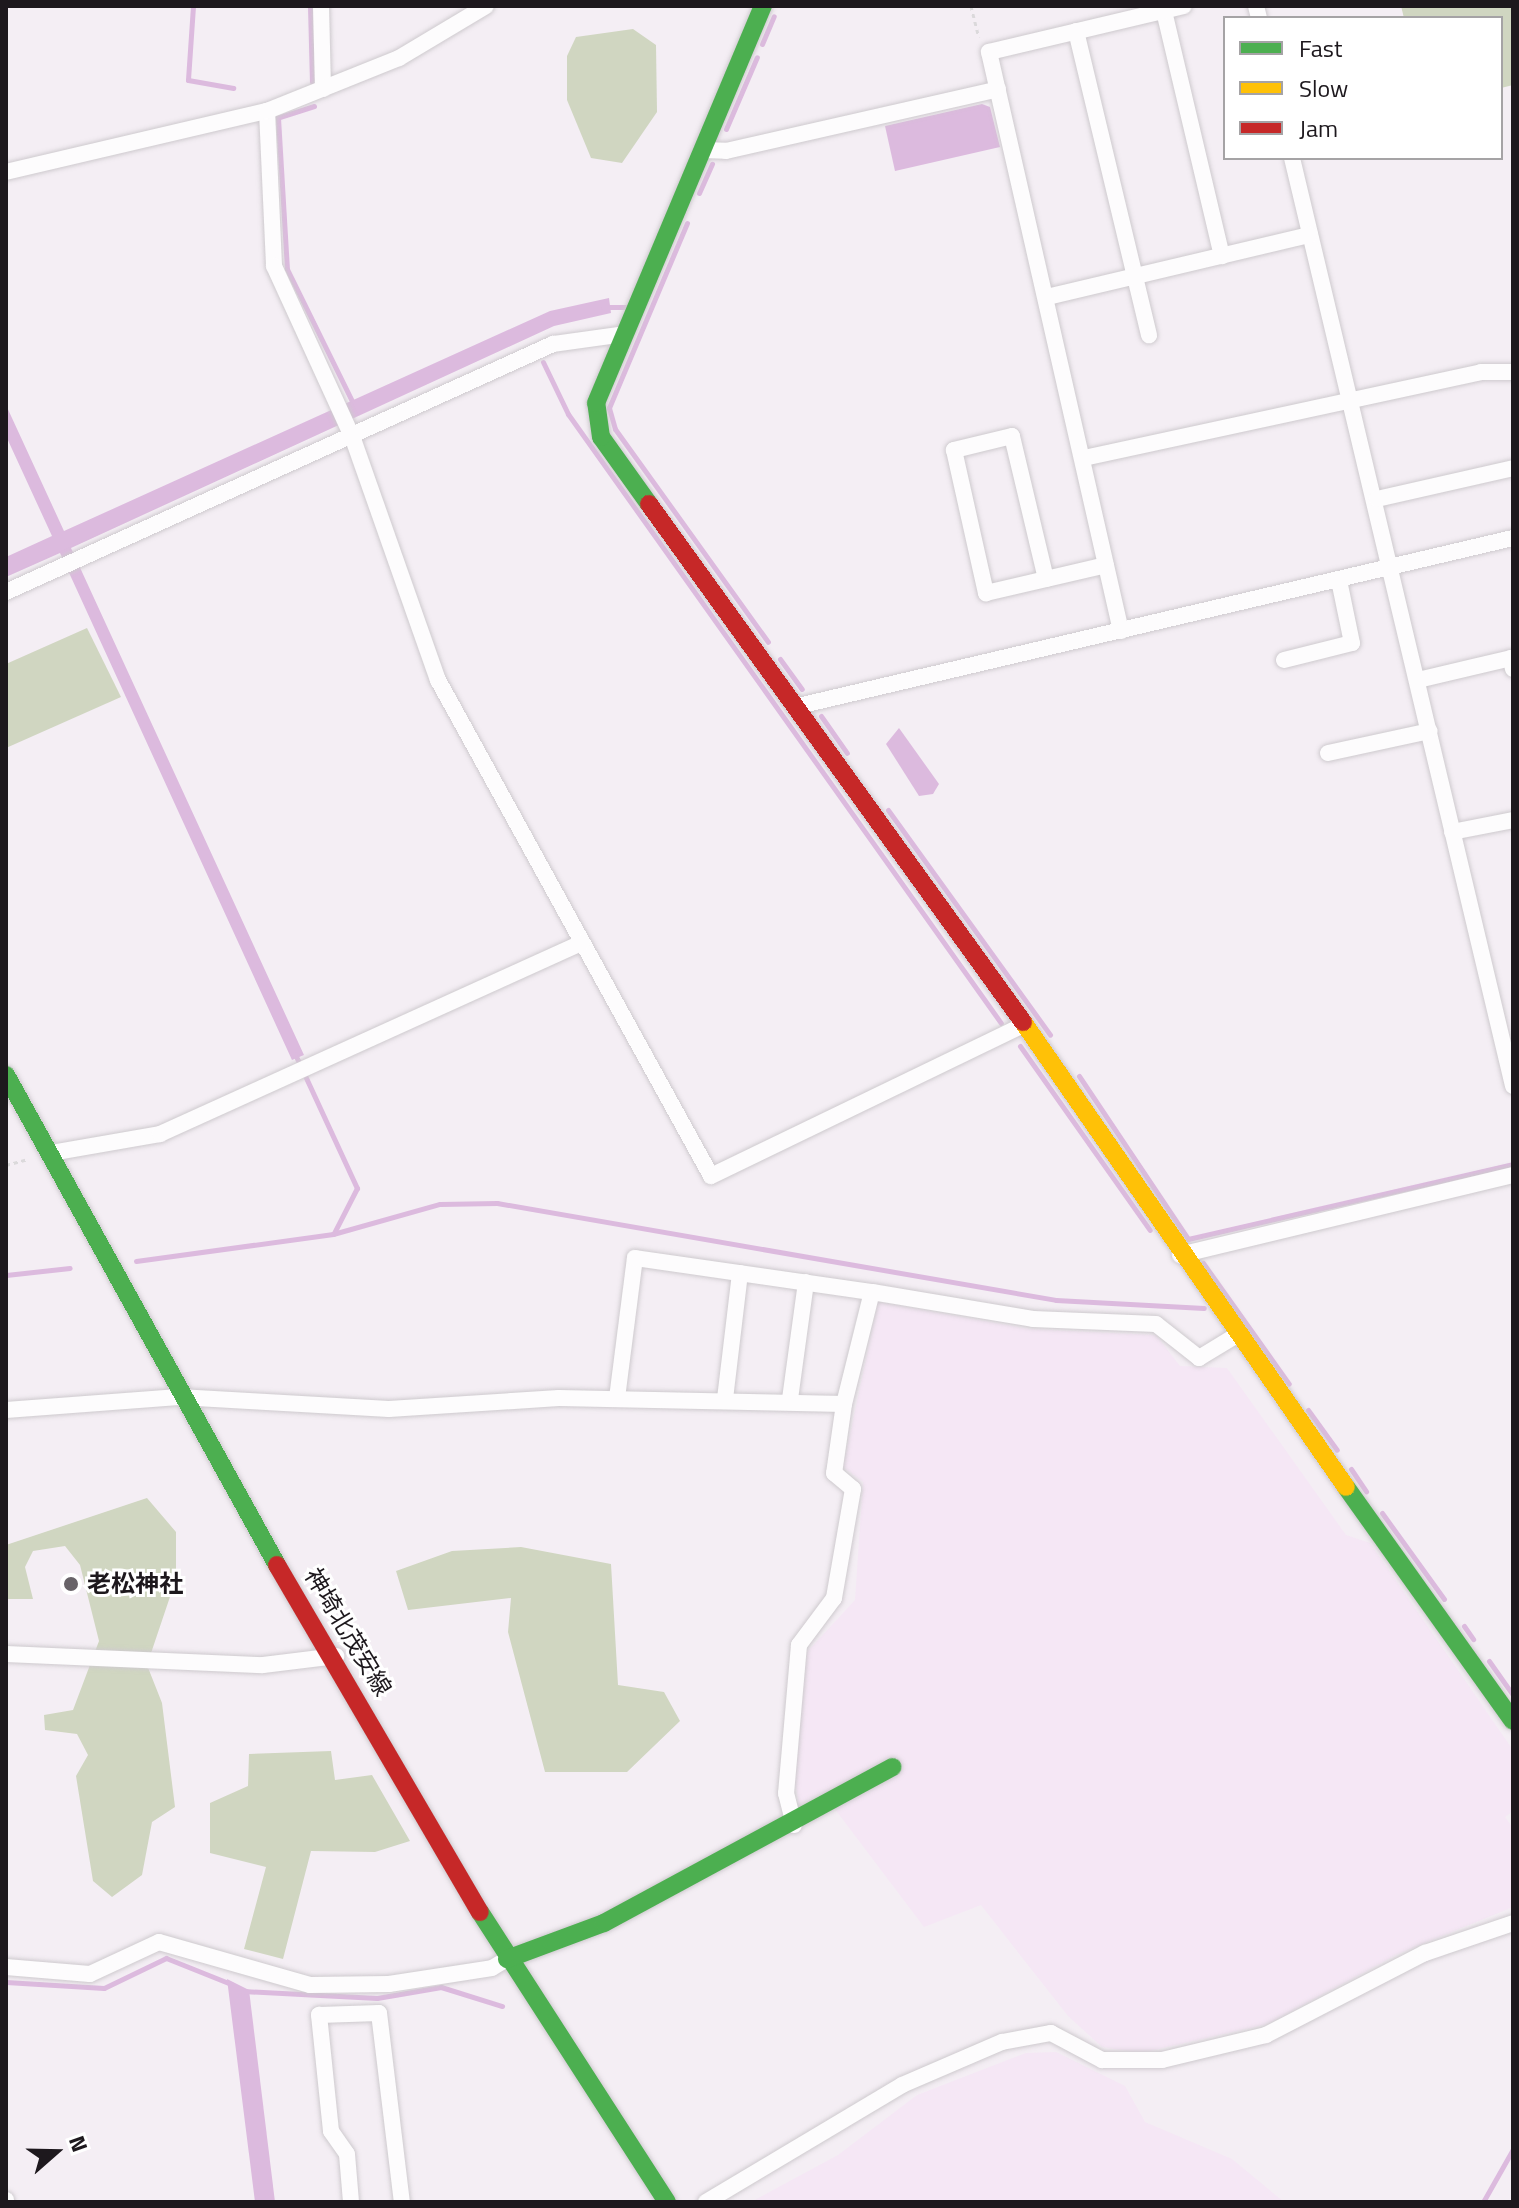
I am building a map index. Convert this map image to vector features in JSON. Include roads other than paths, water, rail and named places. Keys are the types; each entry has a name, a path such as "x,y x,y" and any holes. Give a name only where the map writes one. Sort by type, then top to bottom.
{"street":[{"path":"321,6 323,89"},
{"path":"6,172 267,111 399,58 486,6"},
{"path":"763,6 596,403 601,437 1025,1024 1180,1255 1513,1721"},
{"path":"1121,631 989,52 1184,6"},
{"path":"1164,11 1222,256"},
{"path":"1076,31 1149,335"},
{"path":"702,150 726,151 998,89"},
{"path":"267,111 274,266 350,430 438,680 711,1176 1025,1024"},
{"path":"1292,160 1355,403 1513,1086"},
{"path":"1047,297 1310,235"},
{"path":"6,592 350,430 553,344 625,334"},
{"path":"1084,458 1355,403 1481,372 1513,372"},
{"path":"1046,579 1012,436 954,450 986,593 1046,579 1106,565"},
{"path":"1377,499 1513,468"},
{"path":"794,707 1513,538"},
{"path":"1284,660 1352,643 1339,580"},
{"path":"1418,680 1511,658 1513,669"},
{"path":"1328,753 1430,731"},
{"path":"1452,832 1513,820"},
{"path":"51,1153 160,1134 312,1069 582,943"},
{"name":"神埼北茂安線","path":"6,1075 51,1153 86,1233 179,1397 336,1656 507,1959 667,2202"},
{"path":"1180,1255 1513,1175"},
{"path":"617,1398 635,1258 1033,1319 1156,1324 1199,1358 1237,1335"},
{"path":"725,1399 740,1273"},
{"path":"790,1399 806,1282"},
{"path":"794,1825 786,1793 799,1645 834,1598 853,1489 834,1473 844,1404 872,1292"},
{"path":"6,1410 179,1397 389,1409 617,1398 790,1399 844,1404"},
{"path":"6,1654 263,1665 336,1656"},
{"path":"6,1967 90,1974 159,1942 310,1985 389,1984 492,1968 507,1959 604,1923 794,1825 892,1767"},
{"path":"706,2202 902,2085 1002,2042 1051,2033 1102,2060 1162,2060 1266,2035 1425,1953 1513,1923"},
{"path":"351,2202 347,2154 331,2131 319,2015 379,2013 402,2202"}],"waterway":[{"path":"193,6 188,80 233,88"},
{"path":"310,6 312,82"},
{"path":"762,44 774,16"},
{"path":"726,129 757,57"},
{"path":"314,106 278,118 287,269 352,401"},
{"path":"699,193 712,164"},
{"path":"687,223 609,408 615,429 768,642"},
{"path":"603,307 629,307"},
{"path":"543,362 568,414 1001,1023"},
{"path":"780,659 802,689"},
{"path":"821,716 847,753"},
{"path":"888,810 1050,1035"},
{"path":"1020,1046 1150,1230"},
{"path":"295,1054 357,1188 334,1233"},
{"path":"1079,1076 1188,1239 1513,1164"},
{"path":"136,1261 333,1234 440,1204 497,1203 1056,1300 1204,1308"},
{"path":"1203,1263 1289,1384"},
{"path":"6,1275 70,1268"},
{"path":"1308,1410 1337,1450"},
{"path":"1351,1469 1366,1491"},
{"path":"1382,1513 1444,1599"},
{"path":"1464,1626 1473,1639"},
{"path":"1489,1661 1513,1695"},
{"path":"6,1982 104,1988 166,1958 231,1984"},
{"path":"243,1991 377,1998 441,1987 502,2006"},
{"path":"1483,2202 1513,2149"}],"place":[{"name":"老松神社","path":"71,1584"}]}
